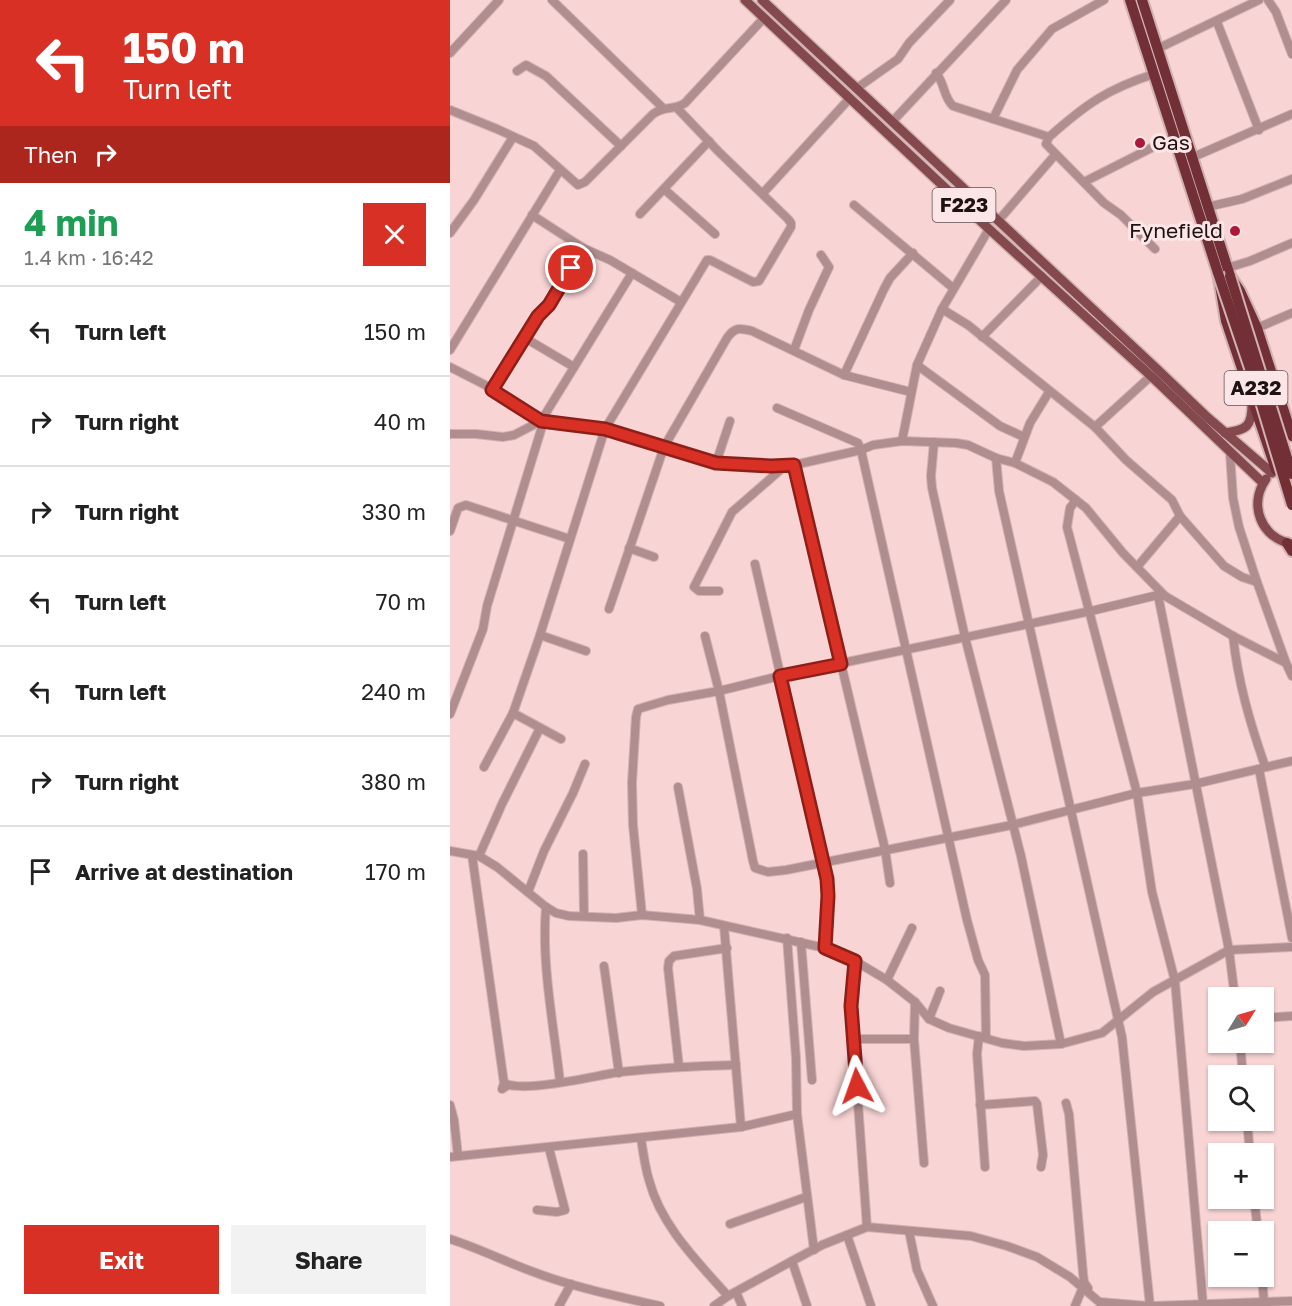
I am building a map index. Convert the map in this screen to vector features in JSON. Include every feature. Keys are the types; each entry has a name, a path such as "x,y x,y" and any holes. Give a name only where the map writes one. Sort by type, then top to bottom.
{"highway":[{"name":"A232","path":"1130,0 1173,137 1198,196 1225,272 1292,474"},
{"name":"A232","path":"1142,0 1191,158 1198,196 1207,207 1292,504"},
{"path":"1225,272 1240,291 1257,328 1292,436"},
{"path":"1225,272 1226,321 1274,472"}],"main road":[{"name":"F223","path":"745,0 989,229 1151,376 1274,472"},
{"name":"F223","path":"762,0 998,221 1187,404 1230,453 1263,483"},
{"path":"1225,433 1244,429 1250,423 1252,402"},
{"path":"1290,546 1270,534 1260,519 1257,500 1263,483 1274,472 1292,465"}],"street":[{"path":"450,53 499,0"},
{"path":"552,0 662,107 677,108 690,98 765,18"},
{"path":"857,88 898,59 909,43 950,0"},
{"path":"892,122 1006,0"},
{"path":"993,119 1012,76 1052,29 1104,0"},
{"path":"1157,49 1259,0"},
{"path":"1269,0 1292,54"},
{"path":"1217,22 1259,130"},
{"path":"517,71 526,65 546,76 621,146"},
{"path":"936,74 943,83 946,96 953,106 1049,136"},
{"path":"1154,74 1125,83 1096,99 1049,136 1046,144 1104,203 1121,215 1155,249"},
{"path":"763,193 850,98"},
{"path":"450,110 534,146 560,170 578,184 582,184 662,107"},
{"path":"484,767 513,713 605,429 707,260 753,282 759,281 791,227 791,223 763,193 740,173 677,108"},
{"path":"1191,158 1292,114"},
{"path":"450,233 474,200 513,137"},
{"path":"1084,182 1173,137"},
{"path":"640,214 709,141"},
{"path":"998,221 1055,155"},
{"path":"450,350 560,170"},
{"path":"1207,207 1242,199 1292,179"},
{"path":"664,189 715,234"},
{"path":"854,205 953,288"},
{"path":"532,215 583,248 610,260 681,302"},
{"path":"902,441 917,365 953,288 989,229"},
{"path":"1225,272 1292,243"},
{"path":"492,390 538,316 549,305 583,248"},
{"path":"844,375 890,278 913,253"},
{"path":"794,350 829,267 821,255"},
{"path":"450,434 503,437 514,435 541,421 632,273"},
{"path":"982,337 1042,276"},
{"path":"942,309 982,337 1095,427 1126,460 1172,500 1180,516 1224,566 1242,577 1257,582"},
{"path":"1257,328 1292,313"},
{"path":"609,609 664,447 734,329 752,331 844,375 911,392"},
{"path":"525,338 574,367"},
{"path":"917,365 999,426 1024,437"},
{"path":"450,367 541,421 605,429 716,463 785,466 902,441 962,444 1015,463 1053,482 1086,508 1161,596 1286,663"},
{"path":"1095,427 1151,376"},
{"path":"1015,463 1030,423 1049,392"},
{"path":"777,408 858,443 861,450 967,920 978,960 985,975 983,1037 977,1054 985,1167"},
{"path":"450,714 483,629 487,606 542,430 541,421"},
{"path":"716,463 730,422"},
{"path":"934,442 931,482 965,636 1021,856 1061,1044"},
{"path":"1230,453 1233,498 1239,527 1292,676"},
{"path":"996,458 999,491 1122,1037 1150,1306"},
{"path":"794,465 885,849 890,884"},
{"path":"719,591 699,591 694,587 729,515 785,466"},
{"path":"1076,500 1070,508 1067,527 1091,611 1137,793 1152,892 1175,981 1203,1304"},
{"path":"450,531 458,508 466,505 570,539"},
{"path":"1137,567 1180,516"},
{"path":"629,548 654,557"},
{"path":"755,564 822,862 828,896 825,948"},
{"path":"642,915 633,825 633,772 638,709 669,700 965,636 1161,596"},
{"path":"1161,596 1195,784 1229,950 1234,987"},
{"path":"540,635 586,651"},
{"path":"705,636 719,691 755,868 768,872 1012,825 1137,793 1195,784 1292,761"},
{"path":"1233,636 1236,670 1262,768 1292,938"},
{"path":"513,713 561,739"},
{"path":"540,728 476,855 506,1084 560,1083 620,1072 678,1066 736,1065"},
{"path":"528,892 544,851 585,764"},
{"path":"678,787 697,889 700,920"},
{"path":"450,850 476,855 497,867 556,913 616,918 642,915 700,920 825,948 855,961 887,980 915,1002 929,1019 949,1028 1002,1043 1024,1046 1061,1044 1102,1033 1153,992 1229,950 1292,947"},
{"path":"583,854 584,916"},
{"path":"546,907 544,928 546,955 560,1083"},
{"path":"724,926 741,1127"},
{"path":"887,980 912,928"},
{"path":"787,939 798,1114 814,1250"},
{"path":"801,942 812,1080"},
{"path":"678,1066 669,961 674,956 727,948"},
{"path":"855,961 851,1006 867,1227"},
{"path":"604,966 620,1072"},
{"path":"929,1019 940,991"},
{"path":"915,1002 914,1039 924,1163"},
{"path":"1274,1017 1292,1016"},
{"path":"854,1039 914,1039"},
{"path":"980,1105 1035,1101 1043,1155 1041,1167"},
{"path":"1066,1103 1069,1114 1084,1282 1102,1305"},
{"path":"450,1105 454,1120 454,1157 741,1127 798,1114"},
{"path":"641,1138 648,1180 662,1213 676,1234 742,1306"},
{"path":"537,1210 557,1212 565,1210 549,1148"},
{"path":"730,1224 806,1197"},
{"path":"714,1306 792,1261 867,1227 972,1236 1007,1246 1037,1257 1083,1287 1102,1305 1150,1306 1292,1301"},
{"path":"909,1231 917,1270 935,1305"},
{"path":"847,1235 871,1306"},
{"path":"450,1239 470,1245 532,1272 660,1306"},
{"path":"792,1261 807,1306"},
{"path":"559,1306 571,1284"},
{"path":"1075,1306 1083,1287"},
{"path":"1263,1287 1264,1302"}],"place":[{"name":"Gas","path":"1140,143"},
{"name":"Fynefield","path":"1235,231"}],"route":[{"path":"571,268 492,390 541,421 605,429 716,463 794,465 841,664 780,676 827,879 825,948 855,961 851,1006 857,1086"}]}
